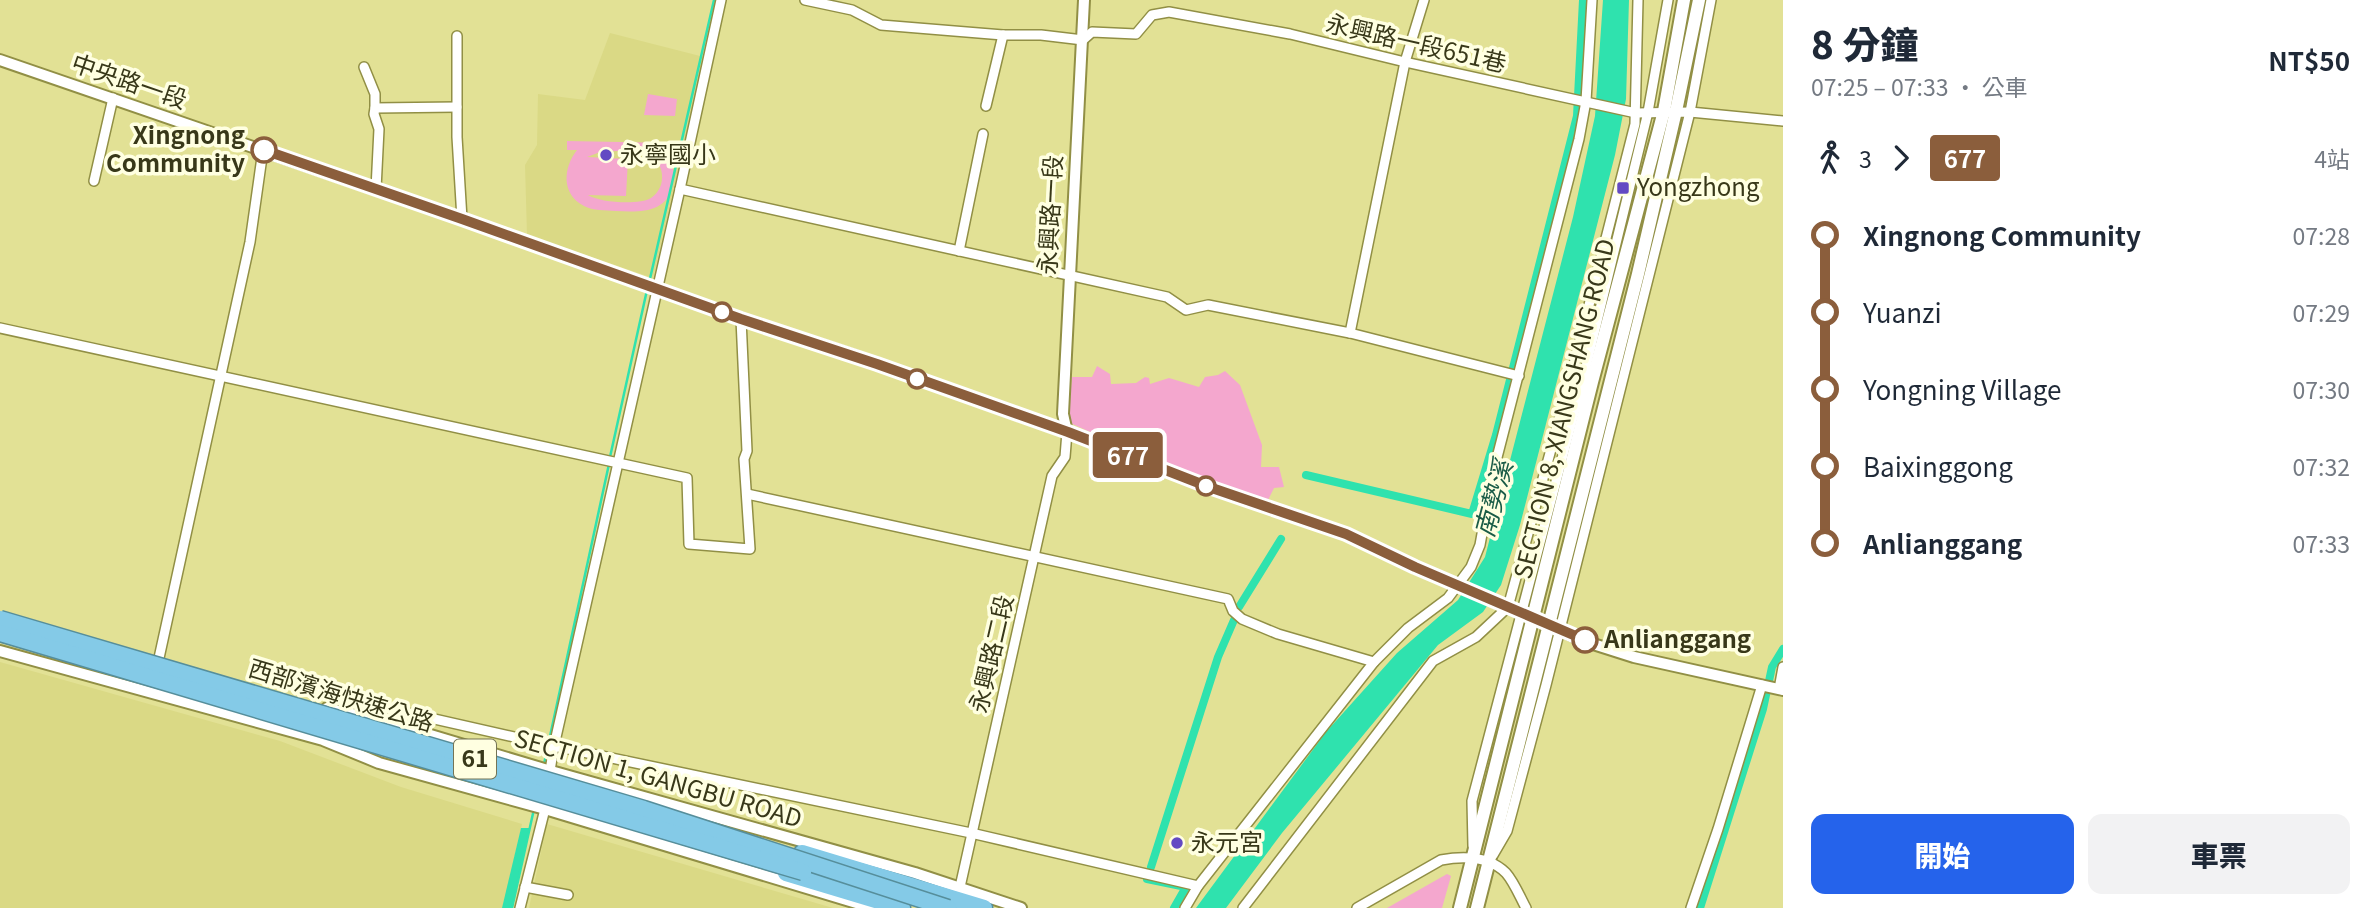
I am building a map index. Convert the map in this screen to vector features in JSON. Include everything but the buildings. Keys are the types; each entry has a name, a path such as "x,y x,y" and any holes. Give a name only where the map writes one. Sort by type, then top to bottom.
{"highway":[{"name":"西部濱海快速公路","path":"0,619 644,809 951,908"},
{"name":"西部濱海快速公路","path":"0,633 922,908"},
{"path":"561,799 576,808 621,824 902,908"},
{"path":"644,809 688,818 984,908"}],"main road":[{"name":"SECTION 8, XIANGSHANG ROAD","path":"1477,908 1555,627 1638,274 1670,111 1684,0"},
{"name":"SECTION 8, XIANGSHANG ROAD","path":"1460,908 1555,507 1670,111 1699,0"}],"street":[{"path":"520,908 545,809 554,747 720,0"},
{"path":"805,0 852,10 881,25 1083,40"},
{"name":"永興路一段","path":"1068,432 1063,414 1084,0"},
{"path":"1350,333 1405,62 1424,0"},
{"path":"1185,908 1199,886 1374,662 1408,628 1463,587 1480,545 1493,473 1579,139 1586,101 1592,0"},
{"path":"1243,908 1433,661 1476,637 1508,607 1571,376 1636,113 1638,0"},
{"path":"1668,0 1648,112 1555,507 1583,512 1690,111 1711,0"},
{"name":"永興路一段651巷","path":"1083,40 1092,32 1136,34 1153,15 1169,12 1290,34 1636,113 1690,111 1783,121"},
{"path":"986,106 1003,35"},
{"path":"457,36 462,219"},
{"name":"中央路一段","path":"0,60 1068,432 1209,487 1346,534 1508,607"},
{"path":"364,67 375,94 374,114 379,130 376,189"},
{"path":"94,181 113,98"},
{"path":"375,108 457,107"},
{"path":"959,251 983,134"},
{"path":"159,658 250,242 263,150"},
{"path":"680,189 1167,297 1186,310 1208,305 1350,333 1519,376"},
{"path":"0,328 687,478 689,544 750,549 744,458 747,451 741,319"},
{"name":"永興路二段","path":"960,887 1052,476 1065,457 1068,432"},
{"path":"747,494 1228,599 1233,611 1242,619 1374,662"},
{"path":"1508,607 1590,643 1634,657 1779,689 1783,667"},
{"name":"SECTION 1, GANGBU ROAD","path":"0,612 334,710 387,722 960,887 1021,908"},
{"path":"0,651 323,740 379,763 545,809 873,908"},
{"path":"1691,908 1763,685"},
{"path":"302,689 554,747 971,833 1199,886"},
{"path":"334,710 408,746"},
{"path":"323,740 408,746"},
{"name":"SECTION 1, GANGBU ROAD","path":"408,746 951,908"},
{"path":"1357,908 1441,860 1455,857 1488,862 1506,874 1526,908"},
{"path":"525,887 568,895"}],"shaded area":[{"path":"1603,0 1629,0 1626,99 1615,155 1520,525 1501,585 1483,612 1438,645 1282,833 1226,908 1196,908 1326,732 1397,653 1458,600 1485,557 1573,217 1595,116"},
{"name":"永寧國小","path":"610,33 704,57 653,278 527,235 525,165 537,145 538,94 585,100"},
{"path":"648,94 677,99 675,116 644,115"},
{"path":"567,141 672,143 671,153 665,154 674,172 670,194 658,206 643,211 588,208 571,195 568,188 567,172 577,150 567,150","holes":["603,151 636,152 652,157 662,174 662,181 656,193 646,200 629,202 601,200 588,195 626,196 628,159 587,157"]},
{"path":"1097,366 1110,374 1111,384 1136,383 1145,377 1149,378 1150,384 1169,378 1199,387 1205,377 1225,371 1240,385 1262,445 1261,467 1279,467 1284,487 1274,488 1267,502 1157,462 1068,422 1072,377 1092,377"},
{"path":"0,662 280,741 401,787 522,824 503,908 0,908"},
{"path":"547,824 833,908 529,908"},
{"path":"521,828 530,828 512,908 502,908"},
{"path":"1447,874 1451,876 1442,908 1387,908"}],"waterway":[{"path":"649,283 714,0"},
{"name":"南勢溪","path":"1306,475 1472,514 1496,435 1577,116 1583,0"},
{"path":"610,457 647,290"},
{"path":"549,741 609,464"},
{"path":"1239,607 1281,539"},
{"path":"1151,867 1218,657 1234,620"},
{"path":"1700,908 1763,709 1772,667 1783,649"},
{"path":"544,765 547,748"},
{"path":"512,908 534,809"},
{"path":"1147,879 1186,887 1174,908"}],"bus line":[{"name":"677","path":"264,150 741,319 877,364 1068,432 1313,525 1346,534 1415,567 1585,640"}],"place":[{"name":"Xingnong Community","path":"264,150"},
{"name":"永寧國小","path":"606,155"},
{"name":"Yongzhong","path":"1623,188"},
{"name":"Anlianggang","path":"1585,640"},
{"name":"永元宮","path":"1177,843"}]}
